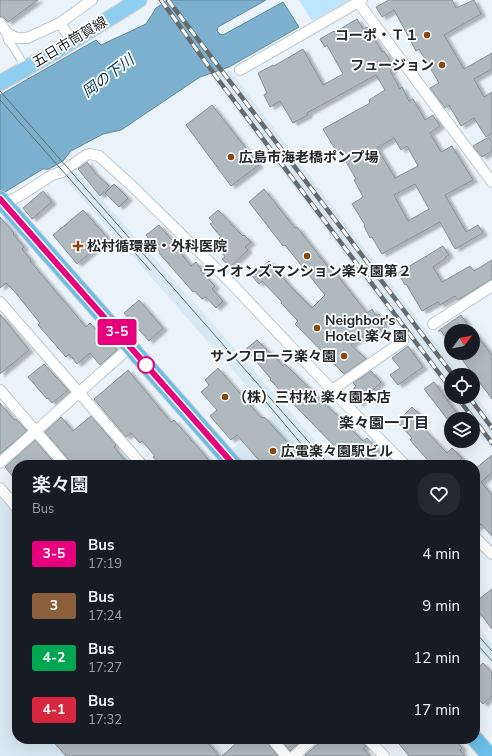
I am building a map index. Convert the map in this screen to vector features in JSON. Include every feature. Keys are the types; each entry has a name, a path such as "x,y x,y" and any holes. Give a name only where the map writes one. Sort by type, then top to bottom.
{"highway":[{"path":"1,203 230,460"},
{"path":"479,744 490,756"}],"main road":[{"name":"五日市筒賀線","path":"0,83 72,42 139,0"}],"street":[{"path":"9,38 27,38 60,22 92,0"},
{"path":"240,70 360,1 492,182"},
{"path":"60,22 72,42"},
{"path":"0,23 19,58 23,61 25,69"},
{"path":"1,203 21,195 52,175 62,172 90,154 99,156 128,182 226,278 400,460"},
{"path":"433,324 492,286"},
{"path":"0,302 138,460"},
{"path":"332,390 403,341"},
{"path":"0,463 130,347"},
{"path":"0,390 61,460"},
{"path":"0,488 12,502"},
{"path":"480,542 492,554"},
{"path":"276,744 286,756"},
{"path":"294,756 307,744"},
{"path":"373,744 384,756"}],"shaded area":[{"path":"299,0 350,0 312,21"},
{"path":"230,70 444,354 444,360 449,360 455,368 444,368 444,387 212,78"},
{"path":"69,163 333,460 219,460 272,415 58,171"},
{"path":"480,402 492,418 492,450 480,434 480,412 463,412 457,404 480,404"},
{"path":"0,486 12,501 12,744 216,744 227,756 0,756"},
{"path":"480,630 492,644 492,665 480,652"}],"water":[{"name":"岡の下川","path":"168,0 266,0 218,27 217,31 223,35 283,2 299,27 229,67 200,77 121,130 103,134 71,151 63,161 49,169 43,169 0,195 0,95 96,40 101,45 146,24 156,8"}],"building":[{"path":"0,0 38,0 8,22 3,17 0,17"},
{"path":"389,0 452,0 456,8 474,0 481,14 444,35 464,69 492,53 492,69 474,79 484,97 492,92 492,133 486,137 474,118 461,126 449,105 445,108 430,88 439,83 419,49 416,51 394,10 382,17 376,7"},
{"path":"357,19 363,29 367,27 382,52 384,51 394,68 390,71 400,89 402,87 409,101 413,99 425,120 433,115 440,126 430,133 441,152 452,146 473,180 445,195 466,232 478,225 483,233 455,249 440,222 382,254 372,237 370,238 364,226 365,225 352,204 363,197 354,180 356,179 341,153 338,154 323,129 370,103 369,100 385,90 376,75 307,113 308,115 293,123 280,101 270,107 264,95 267,93 258,73 273,65 274,66 303,49 323,85 343,74 327,45 325,47 320,39 334,31 335,32","holes":["394,138 401,150 407,146 418,166 395,178 377,148","415,184 429,209 408,221 394,195"]},
{"name":"広島市海老橋ポンプ場","path":"212,105 259,165 231,186 186,125"},
{"path":"489,137 492,142 492,151 482,157 473,146"},
{"path":"87,162 95,173 109,186 100,196 78,169"},
{"path":"114,184 128,198 119,207 105,193"},
{"path":"264,189 295,228 297,227 328,267 330,266 367,313 372,309 376,316 379,314 386,323 372,333 370,331 351,345 366,359 344,374 295,324 298,321 281,303 282,302 262,281 259,284 252,276 269,261 291,287 312,308 325,295 285,245 283,246 249,202"},
{"path":"43,191 52,202 32,219 23,208"},
{"path":"83,210 108,238 77,264 53,235"},
{"path":"218,210 243,236 244,235 251,242 245,247 248,250 230,267 222,259 225,257 223,254 229,249 219,238 221,237 210,224 213,222 209,218"},
{"path":"0,217 24,247 22,249 31,260 30,261 86,327 90,323 99,333 101,331 117,350 100,365 90,353 77,364 69,354 66,357 38,325 40,323 14,291 6,283 0,288"},
{"path":"159,225 179,248 178,249 191,266 196,262 201,269 200,270 215,286 212,289 223,301 216,308 206,297 202,299 195,291 193,292 159,253 160,252 146,235"},
{"path":"443,246 449,255 433,267 442,282 470,266 474,271 492,260 492,279 458,300 455,296 440,305 438,302 422,311 398,273"},
{"path":"139,300 163,328 149,341 124,313"},
{"path":"0,314 29,350 0,374"},
{"path":"461,315 467,324 448,324"},
{"path":"444,327 444,335 441,331 438,331"},
{"path":"257,340 271,354 272,353 283,366 285,364 363,441 367,438 378,450 367,460 340,460 344,456 270,380 271,379 246,349"},
{"path":"480,340 492,355 492,399 480,383 480,368 468,368 462,360 480,360"},
{"path":"408,346 423,367 398,385 390,375 400,368 392,358"},
{"path":"44,364 68,390 52,403 28,377"},
{"path":"218,368 262,418 264,417 303,460 259,460 237,435 231,440 210,416 217,410 201,392 209,385 205,380"},
{"path":"128,370 171,422 174,420 209,460 156,460 153,457 155,456 142,441 140,443 131,433 126,437 94,399"},
{"path":"371,371 381,382 359,404 349,394 356,386 353,383"},
{"path":"434,382 444,396 444,404 450,404 456,412 444,412 444,415 424,389"},
{"path":"0,403 14,420 16,419 27,431 0,454"},
{"path":"412,407 425,420 420,425 447,453 452,448 462,458 460,460 428,460 410,440 412,438 397,422"},
{"path":"91,416 116,445 114,447 125,460 69,460 45,432 61,417 73,431"},
{"path":"35,440 52,460 13,460"},
{"path":"492,455 492,473 481,482 492,495 492,536 481,524 480,525 480,465"},
{"path":"12,461 12,476 5,467"},
{"path":"492,589 492,629 480,613 480,598"},
{"path":"483,663 492,673 492,696 483,704 480,701 480,666"},
{"path":"55,744 208,744 219,756 66,756"},
{"path":"235,744 268,744 278,756 222,756"},
{"path":"284,744 298,744 290,751"},
{"path":"318,744 364,744 366,746 363,748 370,756 305,756"},
{"path":"399,744 458,744 462,748 460,750 465,756 409,756"}],"tram line":[{"path":"0,91 325,460"},
{"path":"0,100 150,270"},
{"path":"261,396 315,460"},
{"path":"480,638 492,651"},
{"path":"480,648 492,661"}],"railway":[{"path":"161,0 217,78 444,380"},
{"path":"168,0 448,368"},
{"path":"462,404 492,443"},
{"path":"474,404 492,428"}],"bus line":[{"name":"3-5","path":"0,199 230,460"}],"place":[{"name":"コーポ・Ｔ１","path":"427,35"},
{"name":"フュージョン","path":"442,65"},
{"name":"広島市海老橋ポンプ場","path":"231,157"},
{"name":"松村循環器・外科医院","path":"78,246"},
{"name":"ライオンズマンション楽々園第２","path":"307,256"},
{"name":"Neighbor's Hotel 楽々園","path":"317,328"},
{"name":"サンフローラ楽々園","path":"344,356"},
{"name":"（株）三村松 楽々園本店","path":"225,397"},
{"name":"広電楽々園駅ビル","path":"273,451"}],"district":[{"name":"楽々園一丁目","path":"384,423"}]}
